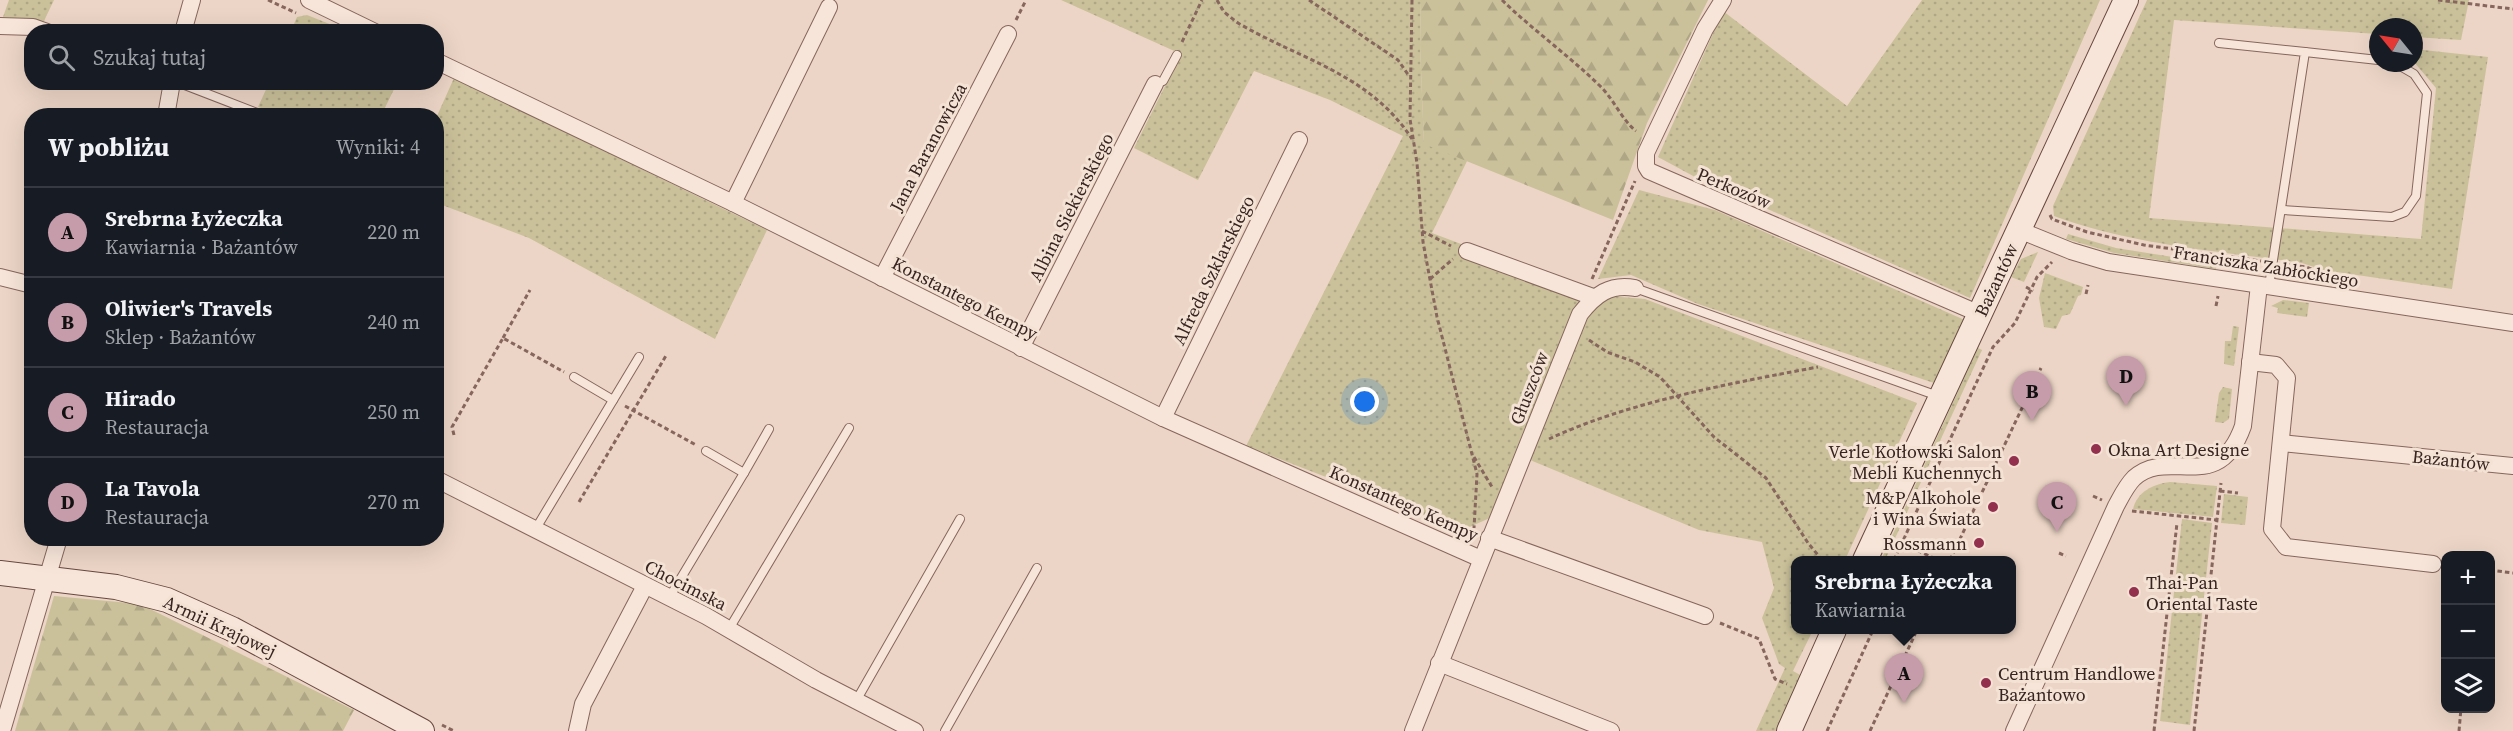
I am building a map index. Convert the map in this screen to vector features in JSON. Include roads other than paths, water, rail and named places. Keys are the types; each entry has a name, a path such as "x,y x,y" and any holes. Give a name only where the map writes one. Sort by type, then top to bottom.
{"street":[{"path":"185,24 192,0"},
{"path":"309,0 358,24"},
{"name":"Perkozów","path":"1723,0 1705,29 1648,147 1645,159 1649,171 1980,314"},
{"name":"Bażantów","path":"1868,556 2126,0"},
{"path":"734,203 829,8"},
{"path":"0,26 24,27"},
{"name":"Jana Baranowicza","path":"882,278 1008,34"},
{"name":"Konstantego Kempy","path":"444,65 734,203 1163,418 1481,559"},
{"name":"Albina Siekierskiego","path":"1021,348 1155,84"},
{"path":"168,108 173,90"},
{"name":"Alfreda Szklarskiego","path":"1163,418 1299,140"},
{"name":"Franciszka Zabłockiego","path":"2019,230 2071,252 2108,262 2513,323"},
{"path":"1467,251 1590,296 1614,288 1635,288"},
{"path":"0,277 24,283"},
{"path":"2014,731 2124,491 2134,478 2147,470 2162,466 2196,468 2213,464 2226,455 2237,442 2243,426 2250,362 2264,286"},
{"name":"Głuszców","path":"1413,731 1572,330 1590,296"},
{"path":"2250,362 2276,365 2288,378 2271,529 2286,547 2433,564"},
{"name":"Bażantów","path":"2281,443 2513,466"},
{"name":"Chocimska","path":"444,483 729,629 856,701 915,731"},
{"path":"1489,537 1705,616"},
{"path":"2,731 56,546"},
{"name":"Armii Krajowej","path":"0,573 46,577 135,591 195,611 422,731"},
{"path":"578,731 583,704 645,586"},
{"path":"1789,731 1832,634"},
{"path":"1439,663 1611,731"}],"lane":[{"path":"2219,43 2369,59"},
{"path":"2264,286 2283,210 2305,52"},
{"path":"1155,84 1163,81 1177,55"},
{"path":"2283,210 2392,217 2410,207 2416,196 2427,93 2411,72"},
{"path":"196,90 244,108"},
{"path":"1635,288 1941,398"},
{"path":"535,531 639,357"},
{"path":"573,377 613,400"},
{"path":"729,629 849,428"},
{"path":"669,598 769,429"},
{"path":"706,450 744,473"},
{"path":"856,701 960,519"},
{"path":"945,731 1036,568"}],"place":[{"name":"La Tavola","path":"2126,406"},
{"name":"Oliwier's Travels","path":"2032,421"},
{"name":"Okna Art Designe","path":"2096,449"},
{"name":"Verle Kotłowski Salon Mebli Kuchennych","path":"2014,461"},
{"name":"M&P Alkohole i Wina Świata","path":"1993,507"},
{"name":"Hirado","path":"2057,532"},
{"name":"Rossmann","path":"1979,543"},
{"name":"Thai-Pan Oriental Taste","path":"2134,592"},
{"name":"Centrum Handlowe Bażantowo","path":"1986,683"},
{"name":"Srebrna Łyżeczka","path":"1904,703"}]}
